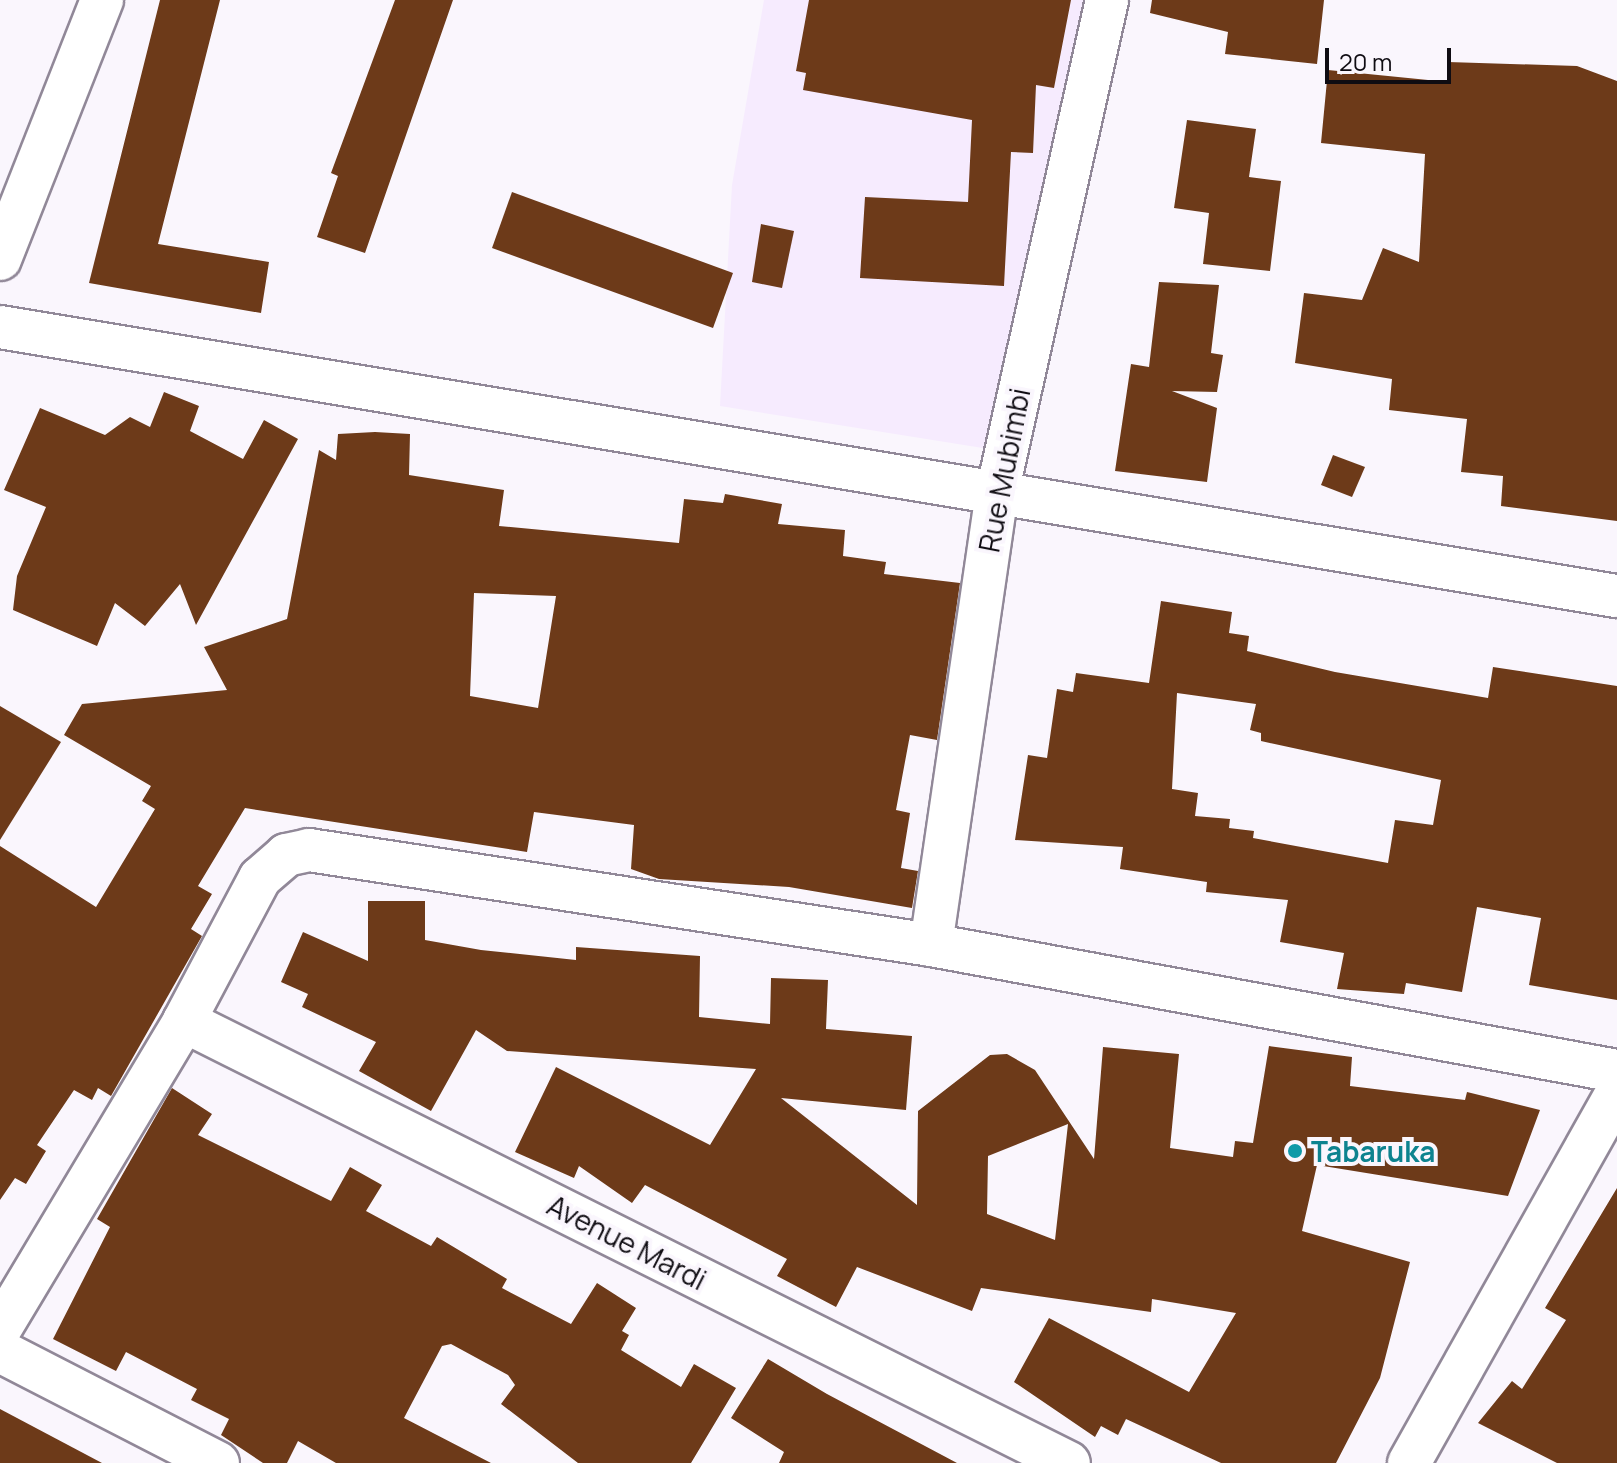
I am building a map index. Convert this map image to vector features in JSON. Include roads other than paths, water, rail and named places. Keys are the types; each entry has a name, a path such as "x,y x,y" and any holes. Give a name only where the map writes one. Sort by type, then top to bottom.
{"street":[{"path":"0,259 102,0"},
{"name":"Rue Mubimbi","path":"931,945 997,493 1107,0"},
{"path":"0,327 1617,596"},
{"path":"0,1329 184,1021 260,878 286,855 309,850 931,945 1617,1071"},
{"name":"Avenue Mardi","path":"184,1021 1069,1463"},
{"path":"1409,1463 1617,1093"},
{"path":"0,1351 218,1463"}],"place":[{"name":"Tabaruka","path":"1295,1151"}]}
